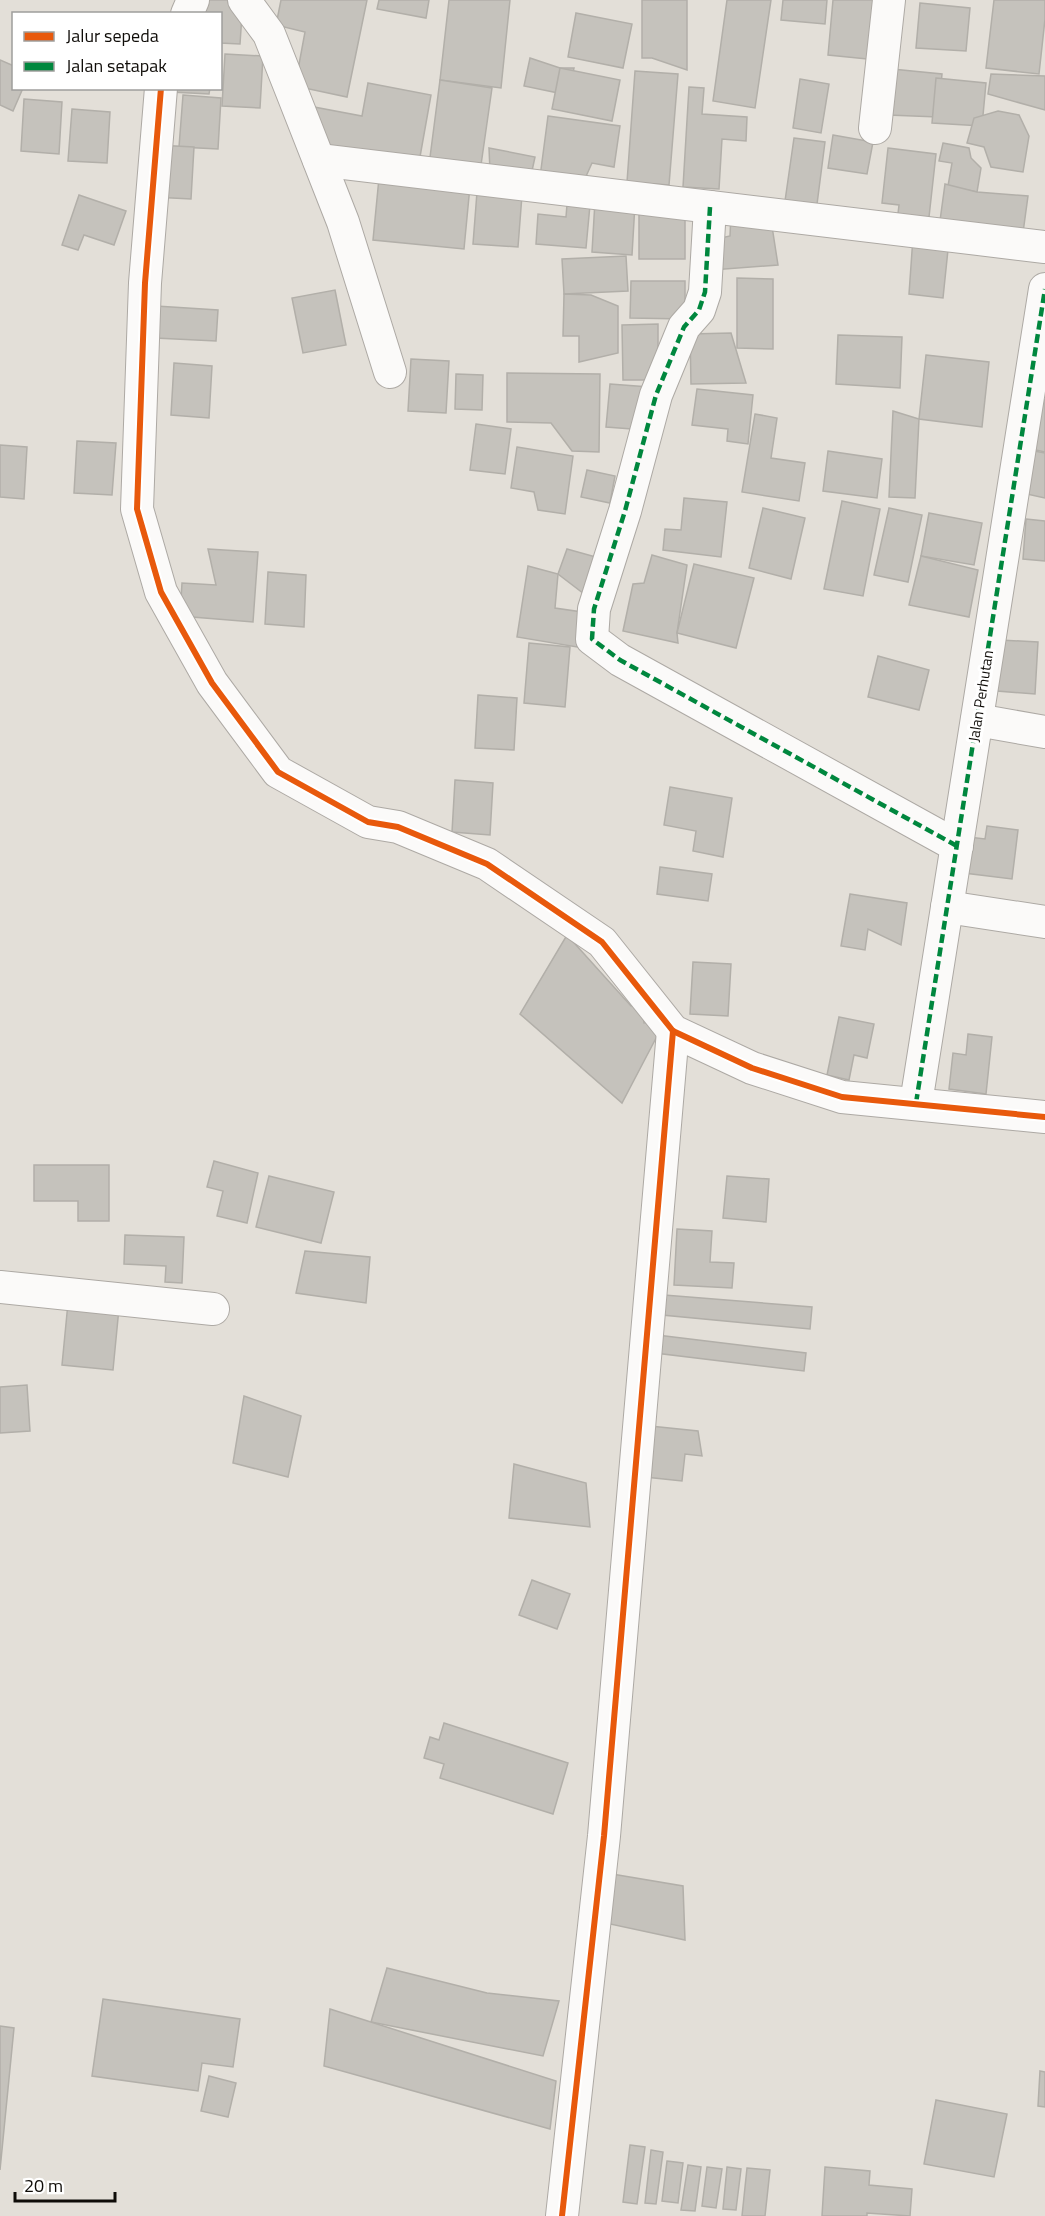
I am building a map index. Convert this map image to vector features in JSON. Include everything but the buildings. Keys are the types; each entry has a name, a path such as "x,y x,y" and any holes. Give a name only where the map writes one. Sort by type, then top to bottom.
{"street":[{"path":"244,0 269,34 319,160 343,222 390,372"},
{"path":"875,128 889,0"},
{"path":"161,90 145,283 137,509 161,592 212,683 278,772 368,822 399,827 487,864 602,942 673,1031 752,1068 842,1097 1045,1117"},
{"path":"319,160 1045,247"},
{"path":"710,207 705,292 699,310 684,327 656,395 625,511 594,609 592,639 620,660 957,846"},
{"name":"Jalan Perhutan","path":"916,1103 1045,289"},
{"path":"977,720 1045,732"},
{"path":"947,907 1045,922"},
{"path":"562,2216 604,1836 673,1031"},
{"path":"0,1287 213,1309"}],"marked path":[{"path":"710,207 705,292 699,310 684,327 656,395 625,511 594,609 592,639 620,660 957,846"},
{"path":"916,1103 1045,289"}],"cycle path":[{"path":"161,90 145,283 137,509 161,592 212,683 278,772 368,822 398,827 487,864 602,942 673,1031 752,1068 842,1097 1045,1117"},
{"path":"562,2216 604,1836 673,1031"}]}
